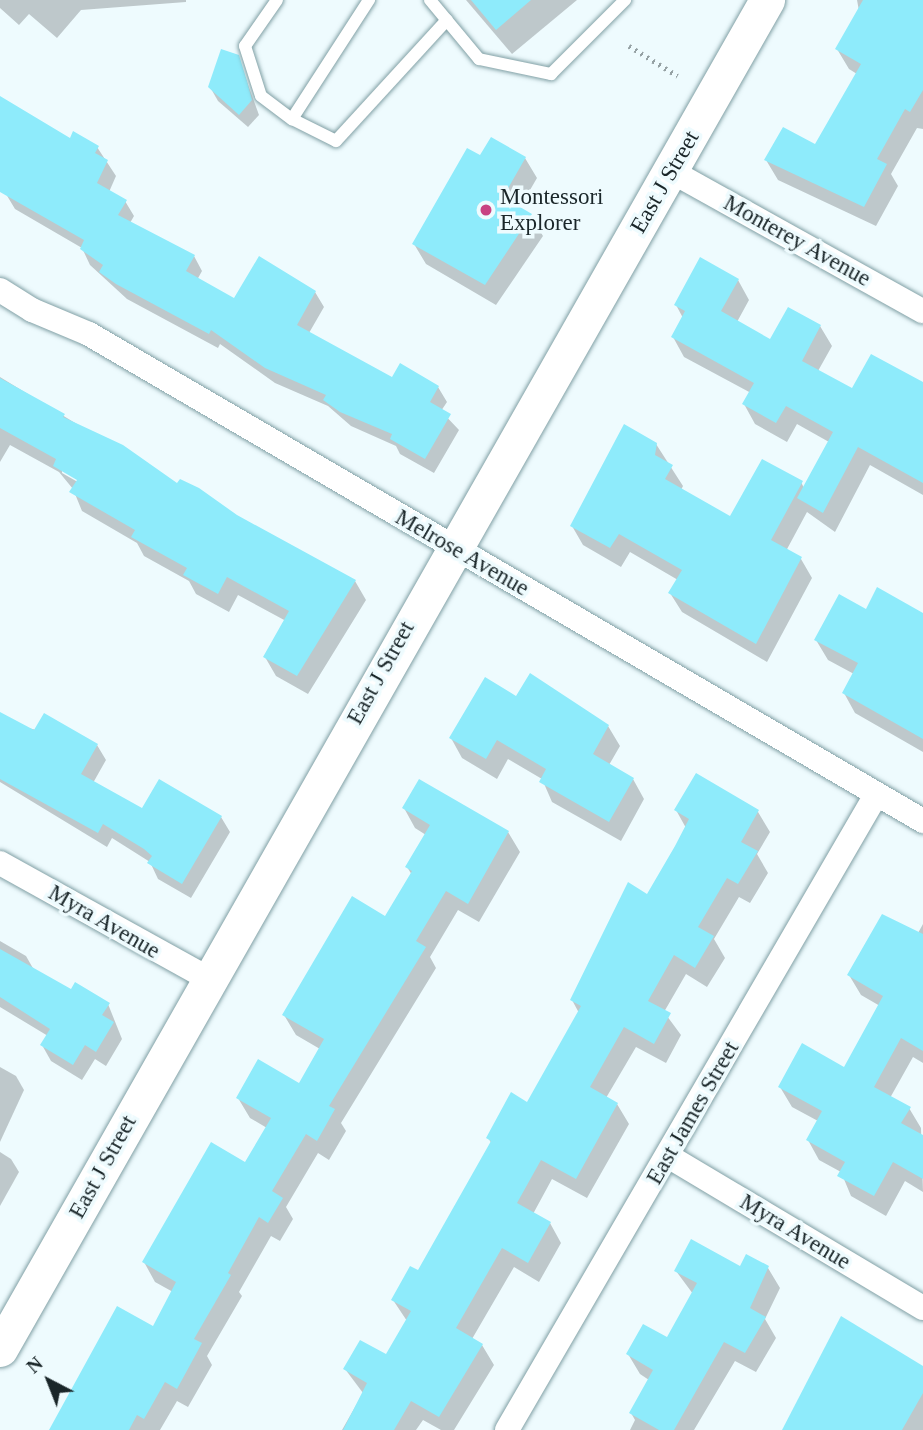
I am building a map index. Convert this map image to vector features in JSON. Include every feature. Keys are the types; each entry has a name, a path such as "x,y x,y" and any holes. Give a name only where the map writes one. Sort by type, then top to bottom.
{"street":[{"name":"East J Street","path":"0,1349 452,547 768,0"},
{"name":"Monterey Avenue","path":"671,171 923,312"},
{"name":"Melrose Avenue","path":"0,290 32,310 89,334 923,821"},
{"name":"East James Street","path":"507,1430 876,794"},
{"name":"Myra Avenue","path":"0,863 209,979"},
{"name":"Myra Avenue","path":"668,1156 923,1308"}],"lane":[{"path":"277,0 245,46 261,96 292,118 336,141 447,20"},
{"path":"292,118 369,0"},
{"path":"430,0 479,59 551,74 625,0"}],"path":[{"path":"629,46 678,76"}],"building":[{"path":"471,0 531,0 496,30"},
{"path":"863,0 923,0 923,90 910,112 905,109 877,159 887,164 864,207 764,160 783,127 815,144 861,64 835,49"},
{"path":"221,49 239,55 247,81 252,100 239,115 208,87"},
{"path":"0,96 70,138 73,131 99,146 95,153 108,160 97,183 127,200 118,215 195,255 186,271 234,298 259,256 316,291 297,325 392,377 400,363 439,386 430,402 451,414 425,459 390,439 392,434 340,412 323,400 326,395 265,368 211,330 209,334 116,284 99,272 103,265 80,249 84,240 0,192"},
{"path":"491,137 526,157 503,197 532,214 485,285 412,244 467,148 480,155"},
{"path":"700,257 739,279 721,311 770,339 788,307 821,325 802,361 852,388 871,354 923,382 923,483 858,447 823,513 797,498 833,432 786,406 776,423 742,404 754,383 671,337 685,311 674,305"},
{"path":"0,378 65,414 63,417 123,445 177,483 180,479 199,488 237,515 356,580 297,676 263,657 289,611 227,577 218,594 183,575 187,568 131,537 135,530 69,492 77,480 53,466 56,459 0,428"},
{"path":"624,424 657,443 655,455 673,465 665,479 730,516 762,459 803,481 771,540 802,557 756,644 668,593 682,570 619,534 610,548 570,526"},
{"path":"877,587 923,613 923,739 842,693 858,663 814,640 839,594 866,609"},
{"path":"530,673 609,725 593,754 634,778 609,822 539,782 546,769 497,740 486,759 449,738 485,677 516,696"},
{"path":"0,712 34,730 44,713 98,744 81,774 142,808 159,779 222,816 182,884 147,863 152,856 144,849 103,824 98,833 0,779"},
{"path":"696,773 759,810 741,842 758,851 738,884 727,878 698,927 714,936 695,968 674,955 648,1001 671,1013 654,1044 624,1027 590,1087 618,1103 576,1179 541,1160 517,1203 551,1222 528,1263 502,1248 456,1328 483,1344 439,1417 411,1401 394,1430 343,1430 367,1383 343,1369 360,1340 386,1354 411,1311 391,1300 410,1266 418,1270 491,1141 486,1138 511,1092 527,1102 581,1006 570,1000 628,882 647,894 689,819 674,810"},
{"path":"419,779 509,831 468,904 446,891 416,941 426,947 329,1106 335,1109 317,1141 306,1134 272,1191 283,1198 268,1223 259,1217 228,1273 231,1275 194,1339 202,1343 177,1389 165,1382 144,1419 137,1415 129,1430 49,1430 117,1306 153,1326 176,1282 142,1262 211,1142 245,1162 271,1118 236,1098 258,1059 299,1083 324,1039 282,1015 352,896 385,916 412,871 405,867 430,825 402,808"},
{"path":"882,914 923,934 923,1051 901,1038 874,1087 911,1107 901,1123 923,1135 923,1179 893,1162 874,1196 837,1176 845,1162 806,1140 822,1111 778,1087 802,1043 844,1067 883,996 847,975"},
{"path":"0,949 71,989 75,982 110,1003 102,1015 114,1022 96,1052 85,1045 73,1065 40,1045 50,1029 0,997"},
{"path":"691,1239 740,1266 746,1254 769,1266 750,1308 766,1317 745,1353 724,1342 674,1430 659,1430 629,1413 653,1370 626,1354 643,1324 667,1337 697,1283 674,1271"},
{"path":"841,1316 923,1366 923,1393 902,1430 782,1430"}],"place":[{"name":"Montessori Explorer","path":"486,210"}]}
